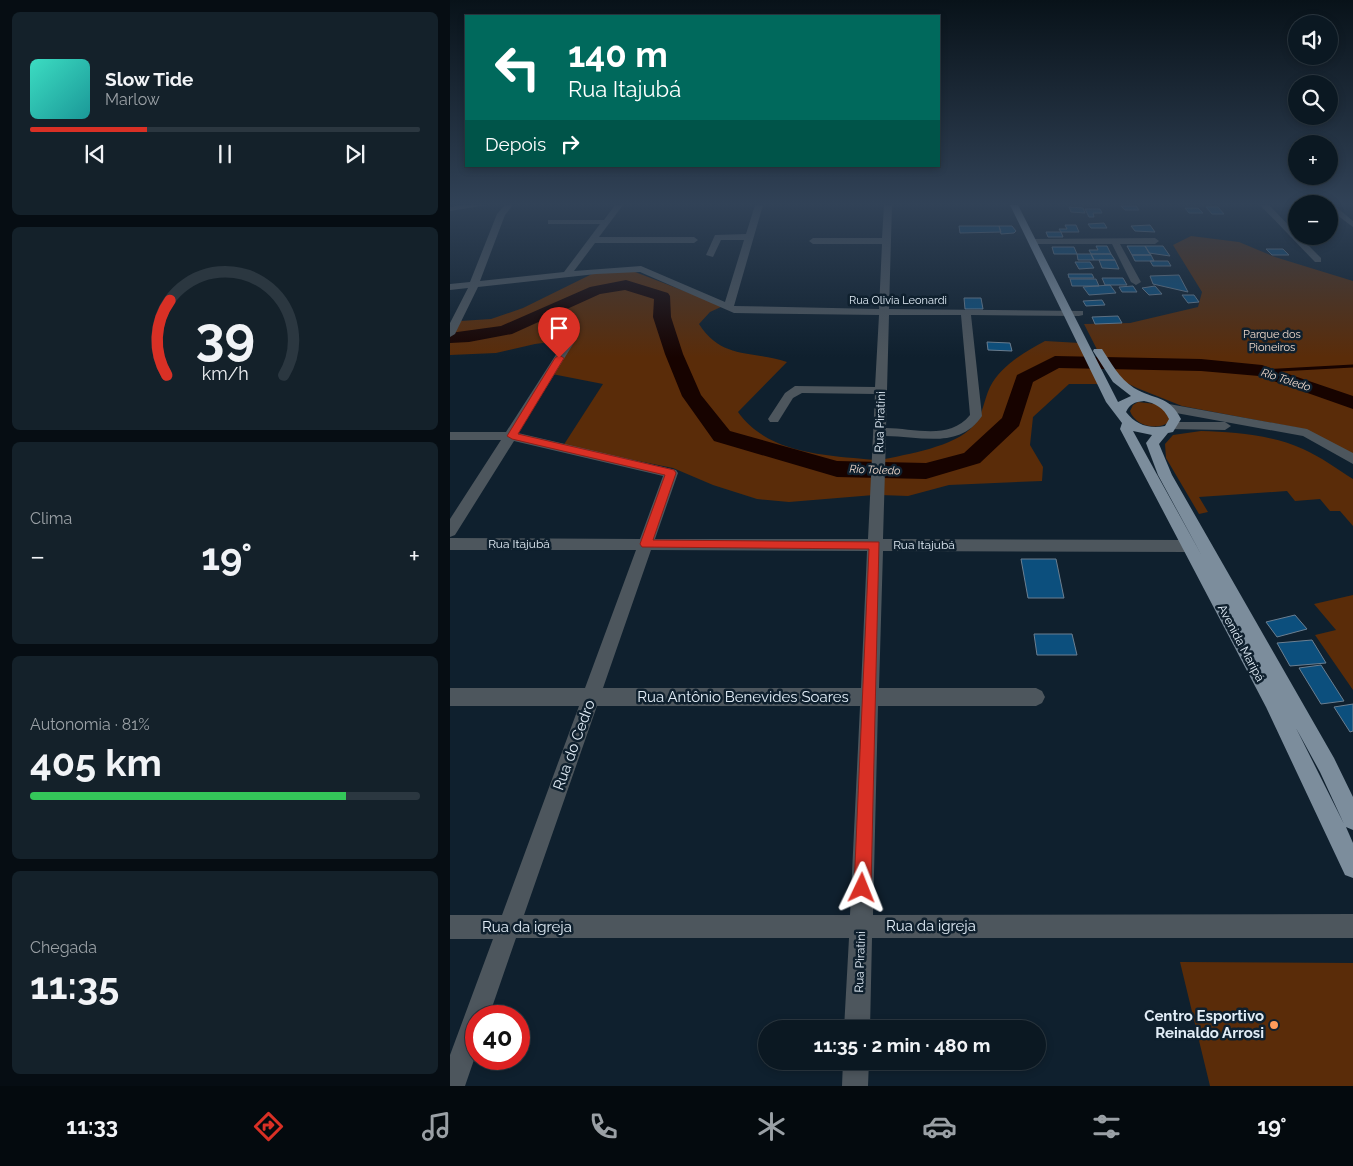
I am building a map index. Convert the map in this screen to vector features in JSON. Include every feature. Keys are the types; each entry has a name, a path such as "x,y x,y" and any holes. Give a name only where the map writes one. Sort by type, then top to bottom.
{"main road":[{"name":"Avenida Maripá","path":"1045,256 1104,375 1112,402 1124,416 1126,429 1288,732 1322,798 1353,867"},
{"name":"Avenida Maripá","path":"1104,375 1169,408"},
{"path":"1150,399 1126,401 1124,416 1145,430 1168,428 1176,419 1169,408"},
{"name":"Avenida Maripá","path":"1168,428 1152,443 1165,476 1327,765 1353,820"}],"street":[{"path":"452,331 474,285 485,256"},
{"path":"567,274 581,256"},
{"path":"729,306 744,256"},
{"name":"Rua Piratini","path":"857,1020 886,256"},
{"path":"1122,256 1136,282"},
{"path":"1314,256 1318,260"},
{"name":"Rua Olivia Leonardi","path":"450,287 567,274 641,269 729,306 734,310 758,312 1073,313"},
{"path":"879,432 954,434 972,424 976,416 966,313"},
{"path":"450,531 512,436 570,341"},
{"path":"774,419 789,396 799,389 881,391"},
{"path":"1169,408 1292,429 1306,433 1353,459"},
{"path":"1168,428 1216,424 1265,432 1309,444 1353,470"},
{"path":"450,436 512,436"},
{"name":"Rua do Cedro","path":"481,1005 671,473 512,436"},
{"name":"Rua Itajubá","path":"450,544 1188,546"},
{"name":"Rua Antônio Benevides Soares","path":"450,697 1036,697"},
{"name":"Rua da igreja","path":"450,927 1353,926"},
{"name":"Rua do Cedro","path":"452,1086 465,1050"},
{"path":"855,1086 856,1070"}],"green space":[{"name":"Parque dos Pioneiros","path":"1180,256 1272,256 1353,281 1353,456 1304,429 1182,406 1110,375 1084,324 1130,323 1198,307 1202,292"},
{"path":"630,270 723,306 710,312 699,324 708,335 727,349 787,362 738,412 751,426 766,437 782,445 819,454 876,460 874,495 789,502 757,499 713,485 673,468 563,446 603,384 552,374 574,339 535,344 496,353 450,355 450,339 460,321 491,319 523,308 596,272"},
{"path":"1045,341 1080,343 1100,384 1069,384 1033,417 1030,445 1043,467 1042,481 949,485 908,496 880,495 881,460 930,449 965,433 979,417 990,387 1000,372 1021,355"},
{"path":"1138,402 1156,404 1170,414 1169,422 1159,426 1147,426 1141,423 1130,411 1133,405"},
{"path":"1201,431 1240,433 1279,440 1303,449 1329,463 1353,479 1353,526 1340,511 1330,511 1320,499 1295,501 1287,491 1199,497 1208,512 1199,514 1166,458 1165,444 1173,435"},
{"path":"1353,595 1353,690 1315,635 1336,630 1314,604"},
{"name":"Centro Esportivo Reinaldo Arrosi","path":"1180,962 1353,963 1353,1086 1210,1086"}],"building":[{"path":"1077,256 1092,256 1094,260 1078,260"},
{"path":"1092,256 1112,256 1115,260 1094,260"},
{"path":"1132,256 1151,256 1154,261 1135,261"},
{"path":"1099,260 1115,260 1119,269 1102,268"},
{"path":"1150,261 1168,261 1171,266 1153,266"},
{"path":"1075,262 1090,262 1094,268 1079,269"},
{"path":"1068,274 1092,274 1094,278 1069,278"},
{"path":"1179,275 1188,292 1153,284 1150,276"},
{"path":"1102,278 1123,278 1127,285 1105,285"},
{"path":"1070,279 1096,279 1099,286 1072,286"},
{"path":"1110,285 1116,293 1089,295 1083,287"},
{"path":"1133,286 1137,292 1122,292 1119,287"},
{"path":"1155,286 1162,294 1149,295 1142,288"},
{"path":"1182,295 1194,295 1199,302 1188,303"},
{"path":"964,298 981,298 983,309 965,309"},
{"path":"1102,300 1105,305 1086,306 1083,301"},
{"path":"1118,316 1122,323 1095,324 1092,317"},
{"path":"987,342 1010,343 1012,351 988,350"},
{"path":"1021,559 1056,559 1064,598 1028,598"},
{"path":"1295,615 1307,629 1277,637 1266,622"},
{"path":"1034,634 1072,634 1077,655 1037,655"},
{"path":"1312,640 1326,663 1290,666 1277,643"},
{"path":"1321,665 1344,701 1321,704 1299,668"},
{"path":"1353,704 1353,731 1350,732 1334,707"}],"waterway":[{"name":"Rio Toledo","path":"450,338 469,337 506,330 596,290 626,285 662,296 662,317 674,354 692,396 722,436 837,469 926,471 972,458 1012,421 1024,379 1055,362 1201,365 1262,371 1353,403"},
{"path":"1262,371 1353,366"}],"place":[{"name":"Centro Esportivo Reinaldo Arrosi","path":"1274,1025"}],"route":[{"path":"559,358 512,436 671,473 646,544 875,545 862,888"}]}
